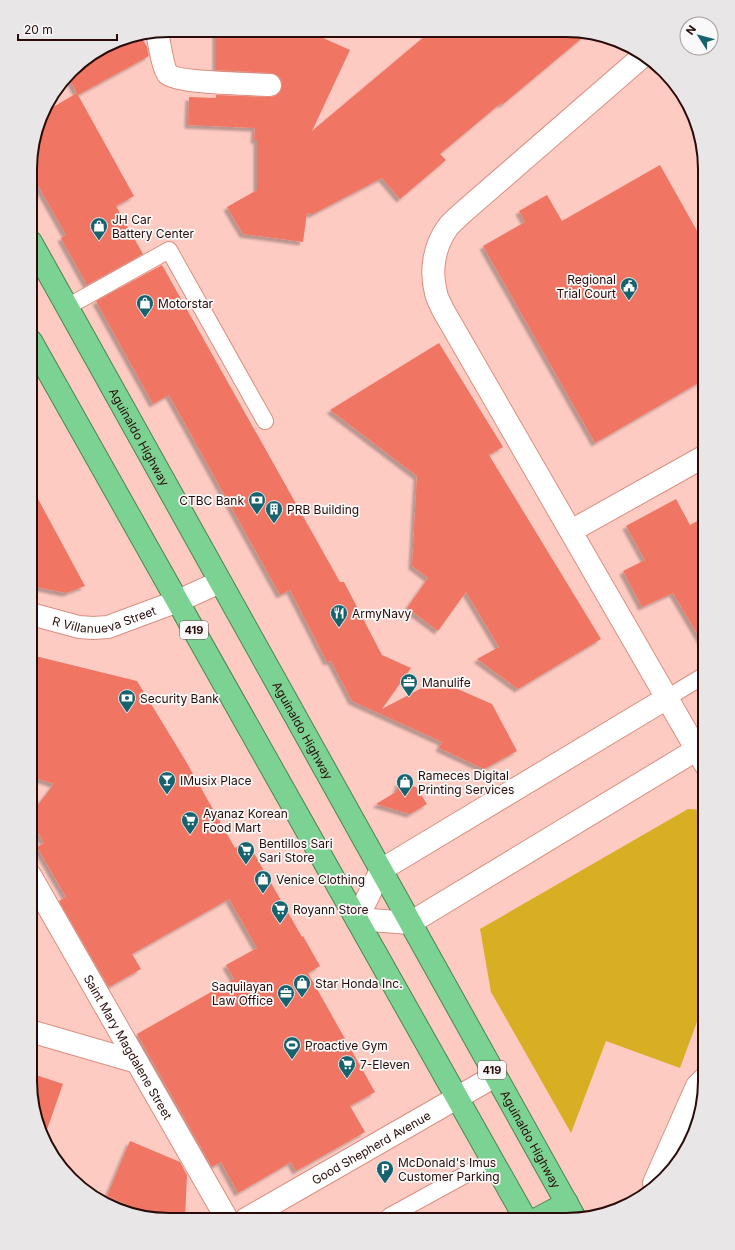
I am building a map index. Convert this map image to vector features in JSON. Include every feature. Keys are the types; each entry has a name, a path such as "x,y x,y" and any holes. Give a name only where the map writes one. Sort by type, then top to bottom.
{"highway":[{"name":"Aguinaldo Highway","path":"37,253 571,1211"},
{"name":"419","path":"37,352 522,1213"},
{"path":"558,1213 571,1211"}],"street":[{"path":"158,38 167,73 172,77 187,80 270,85"},
{"path":"639,59 461,214 448,227 439,242 434,259 433,277 436,294 443,310 667,698 698,747"},
{"path":"571,531 698,460"},
{"name":"R Villanueva Street","path":"37,616 79,627 108,627 178,601 220,582"},
{"path":"667,698 381,870 357,919 410,922 698,755"},
{"name":"Saint Mary Magdalene Street","path":"37,886 224,1213"},
{"path":"37,1033 137,1062"},
{"name":"Good Shepherd Avenue","path":"256,1213 495,1076"},
{"path":"657,1176 698,1085"}],"lane":[{"path":"67,307 169,250 264,421"},
{"path":"667,698 698,680"},
{"path":"395,1213 492,1160"}],"shaded area":[{"path":"688,809 698,810 698,1019 680,1068 606,1041 571,1133 491,992 480,929"}],"building":[{"path":"216,37 321,37 350,50 312,131 424,37 582,38 502,105 501,103 440,154 446,160 400,199 382,178 313,214 307,213 303,242 243,234 227,207 257,190 257,140 254,140 255,128 188,125 189,97 216,98 216,95 270,97 275,96 280,92 282,86 281,79 277,75 271,73 216,70"},
{"path":"143,40 149,56 78,95 134,196 116,206 143,254 87,285 61,238 66,235 37,184 38,152 47,119 53,107 77,93 71,82 82,70 96,59 119,47"},
{"path":"660,165 698,233 698,383 595,443 483,246 525,222 519,211 547,195 562,221"},
{"path":"162,265 340,582 344,582 382,655 411,668 382,709 437,680 492,704 517,751 484,769 439,748 442,742 352,701 331,661 327,662 290,590 280,595 169,395 153,404 96,301"},
{"path":"439,343 503,447 489,455 601,639 518,689 477,659 499,647 466,592 438,631 407,608 428,578 412,566 417,476 330,410"},
{"path":"37,497 85,586 66,593 37,587"},
{"path":"676,499 690,525 698,521 698,635 673,593 642,607 623,571 645,560 626,526"},
{"path":"37,656 137,681 184,758 235,848 247,841 320,966 308,973 375,1092 350,1106 365,1132 296,1171 291,1162 238,1193 221,1162 212,1167 137,1034 234,979 226,965 257,948 229,899 132,954 141,969 109,987 59,901 66,897 37,847 44,843 37,830 37,806 54,784 37,778"},
{"name":"Rameces Digital Printing Services","path":"399,782 416,787 427,804 410,814 376,804 396,792"},
{"path":"37,1075 63,1084 47,1130 38,1098"},
{"path":"130,1141 180,1162 187,1175 185,1213 152,1212 133,1207 107,1196"}],"place":[{"name":"JH Car Battery Center","path":"99,241"},
{"name":"Regional Trial Court","path":"629,301"},
{"name":"Motorstar","path":"145,318"},
{"name":"CTBC Bank","path":"257,515"},
{"name":"PRB Building","path":"274,524"},
{"name":"ArmyNavy","path":"339,628"},
{"name":"Manulife","path":"409,697"},
{"name":"Security Bank","path":"127,713"},
{"name":"IMusix Place","path":"167,795"},
{"name":"Rameces Digital Printing Services","path":"405,797"},
{"name":"Ayanaz Korean Food Mart","path":"190,835"},
{"name":"Bentillos Sari Sari Store","path":"246,865"},
{"name":"Venice Clothing","path":"263,894"},
{"name":"Royann Store","path":"280,924"},
{"name":"Star Honda Inc.","path":"302,998"},
{"name":"Saquilayan Law Office","path":"286,1008"},
{"name":"Proactive Gym","path":"292,1060"},
{"name":"7-Eleven","path":"347,1079"},
{"name":"McDonald's Imus Customer Parking","path":"385,1184"}]}
